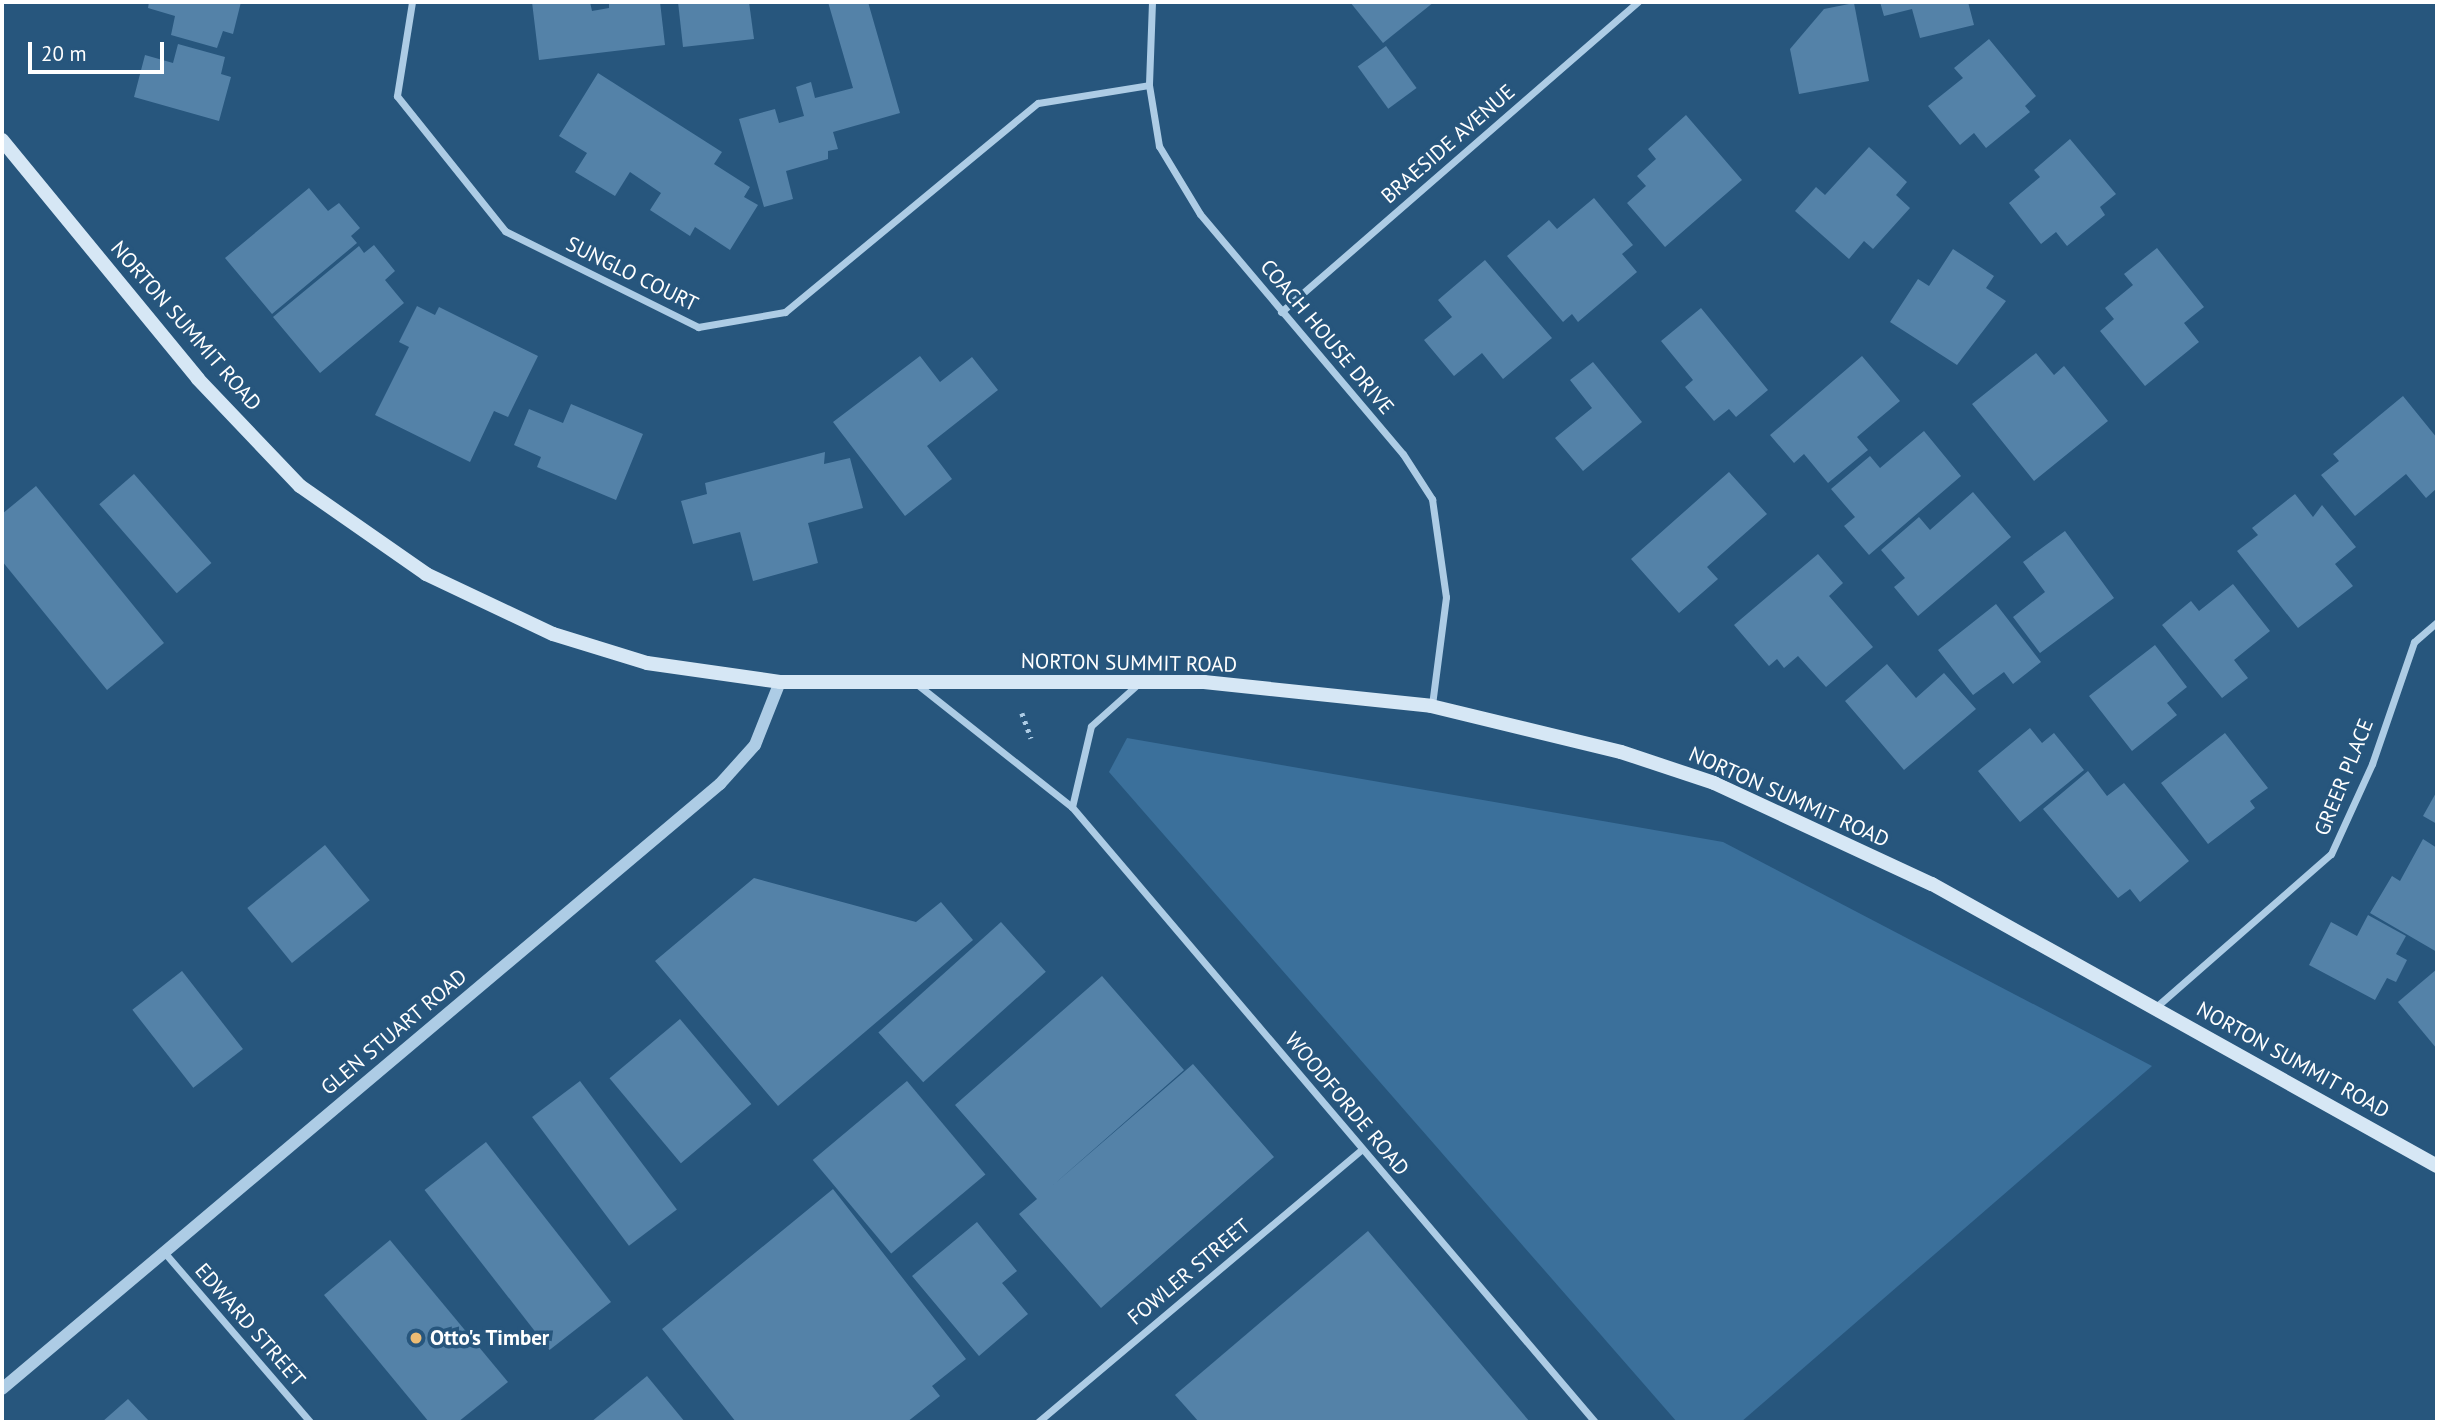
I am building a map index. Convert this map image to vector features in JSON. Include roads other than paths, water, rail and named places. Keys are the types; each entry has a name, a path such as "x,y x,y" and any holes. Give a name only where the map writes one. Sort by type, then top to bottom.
{"main road":[{"name":"NORTON SUMMIT ROAD","path":"2,140 198,379 300,485 352,526 426,574 553,634 647,663 780,682 1142,681 1432,706 1557,734 1714,783 1932,884 2437,1166"}],"street":[{"name":"SUNGLO COURT","path":"412,2 397,96 505,231 698,327 785,312 1038,103 1149,85"},
{"name":"COACH HOUSE DRIVE","path":"1152,2 1149,85 1159,146 1200,215 1280,312 1404,454 1432,499 1446,597 1432,706"},
{"name":"BRAESIDE AVENUE","path":"1280,312 1638,2"},
{"name":"GREER PLACE","path":"2156,1007 2331,854 2372,764 2414,642 2437,622"},
{"path":"1072,807 1091,726 1142,681"},
{"name":"GLEN STUART ROAD","path":"2,1389 720,784 755,745 780,682"},
{"name":"WOODFORDE ROAD","path":"916,683 1072,807 1595,1422"},
{"name":"FOWLER STREET","path":"1038,1422 1362,1149"},
{"name":"EDWARD STREET","path":"164,1251 310,1422"}],"place":[{"name":"Otto's Timber","path":"416,1338"}]}
